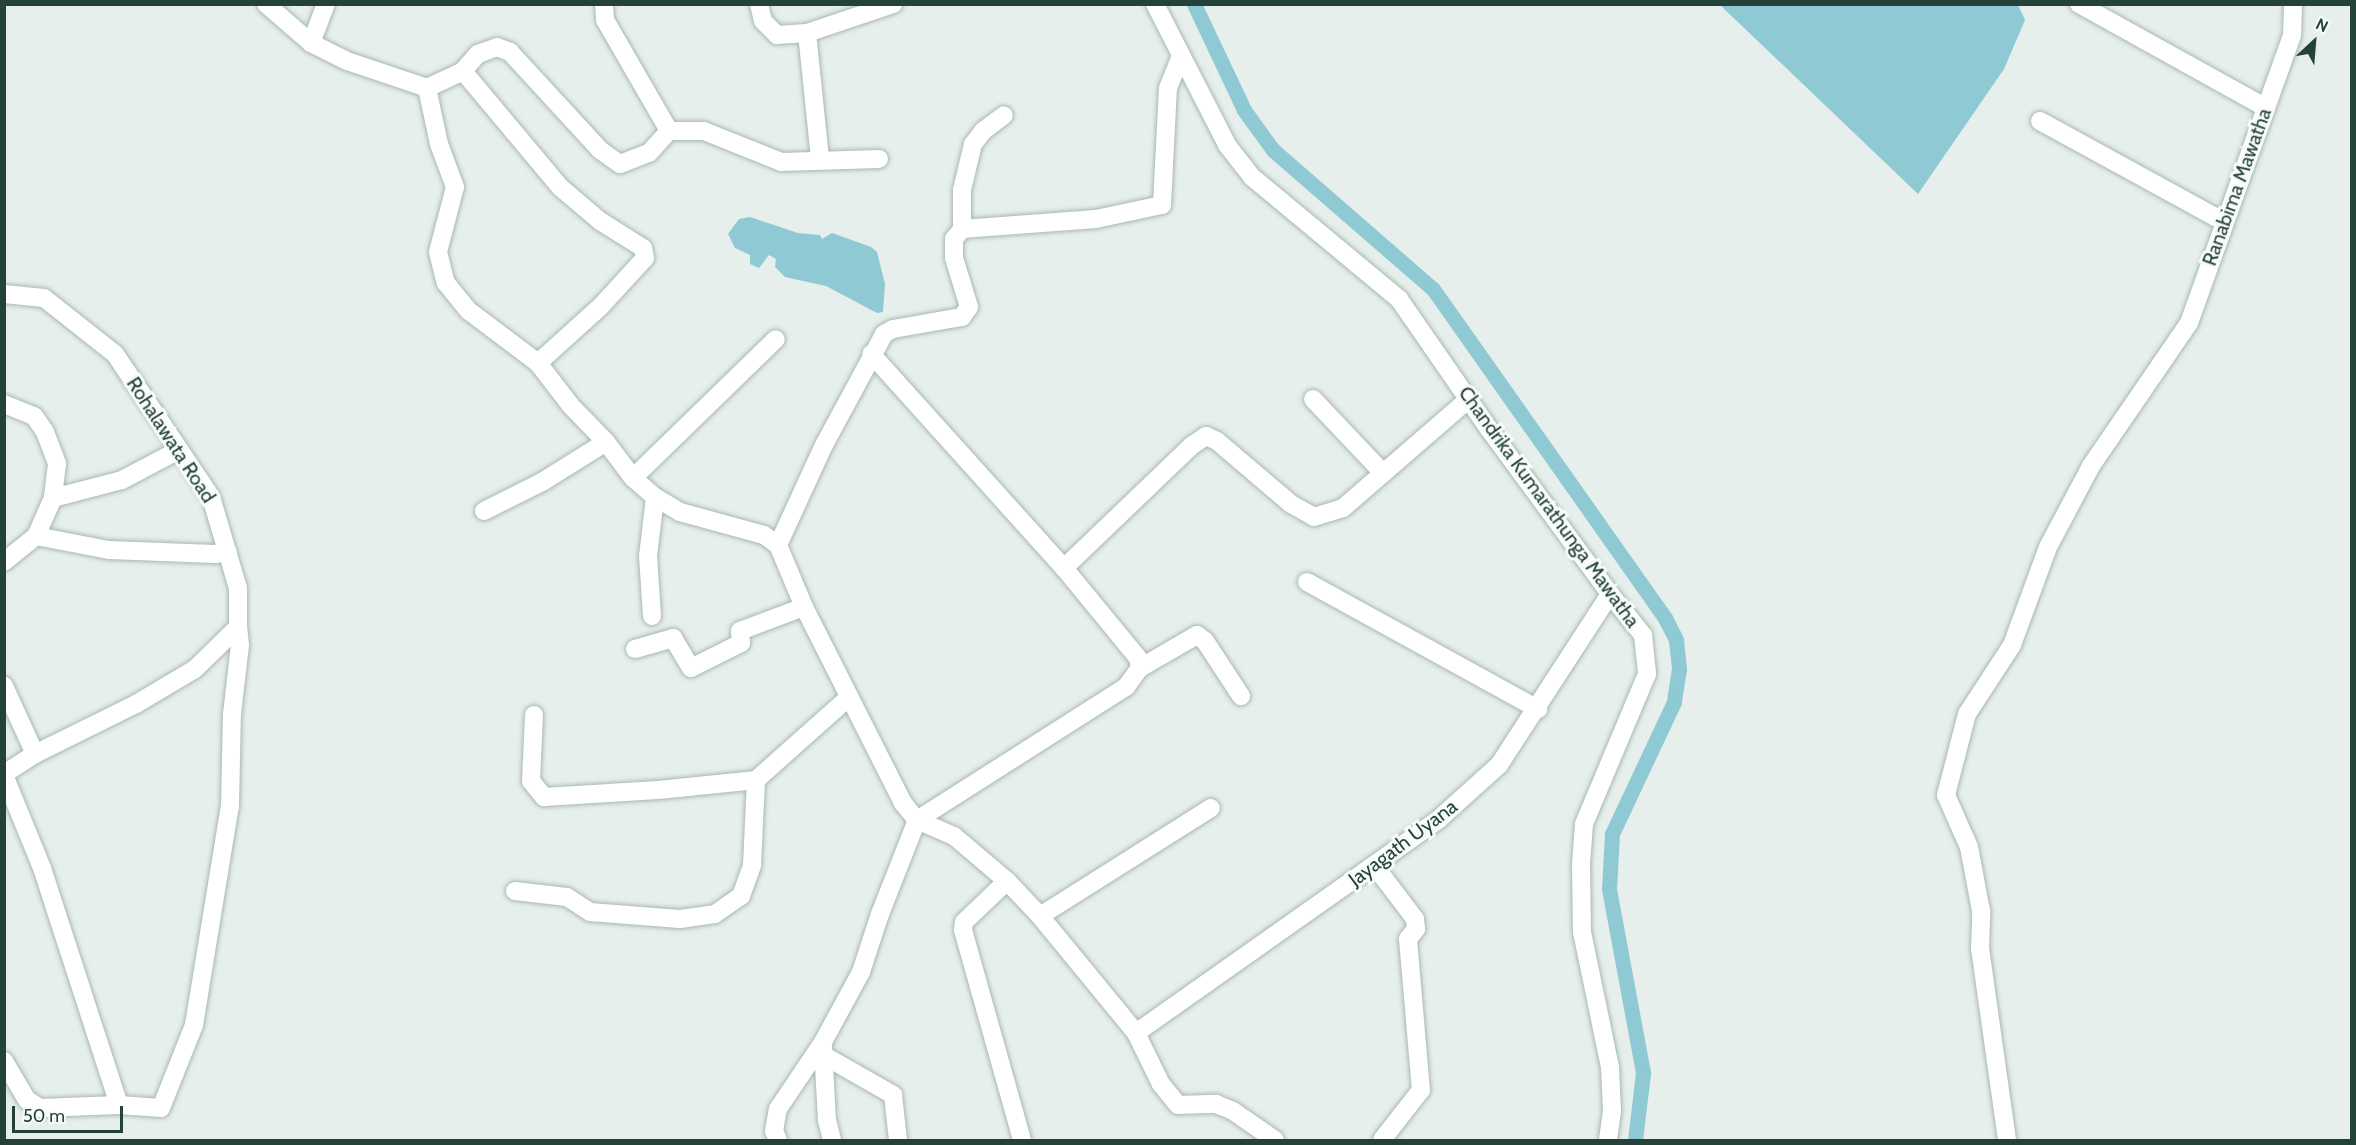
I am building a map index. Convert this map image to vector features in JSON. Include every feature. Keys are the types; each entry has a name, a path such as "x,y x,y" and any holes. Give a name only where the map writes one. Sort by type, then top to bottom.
{"street":[{"path":"266,4 311,43 346,61 427,88 463,71 478,54 497,47 510,52 600,150 620,164 649,153 669,131 704,131 781,162 820,159 879,159"},
{"path":"311,43 326,4"},
{"path":"604,4 605,20 669,131"},
{"path":"759,4 763,21 777,35 807,33 893,4"},
{"name":"Chandrika Kumarathunga Mawatha","path":"1155,4 1227,145 1252,177 1399,299 1610,594 1643,635 1647,674 1584,824 1581,864 1582,932 1610,1067 1612,1111 1608,1140"},
{"path":"2079,4 2265,107"},
{"name":"Ranabima Mawatha","path":"2007,1140 1980,949 1982,911 1970,847 1946,795 1967,714 2012,645 2048,547 2091,466 2189,323 2292,35 2293,4"},
{"path":"807,33 820,159"},
{"path":"962,229 1096,219 1162,205 1168,88 1182,56"},
{"path":"463,71 560,187 600,221 643,249 645,258 601,306 538,363"},
{"path":"427,88 439,144 455,187 438,252 447,283 470,311 538,363 571,406 606,442 633,478 655,497 680,512 764,535 778,545 804,607 849,697 903,803 917,820 954,836 1007,881 1040,916 1136,1033 1161,1084 1178,1105 1216,1104 1233,1111 1275,1140"},
{"path":"778,545 824,445 870,354 884,334 893,330 962,317 969,306 954,258 954,239 962,229 962,190 973,144 983,131 1004,115"},
{"path":"2040,121 2215,217 2226,216"},
{"name":"Rohalawata Road","path":"4,294 44,298 115,354 212,497 238,588 240,645 232,714 230,806 194,1025 161,1108 119,1106"},
{"path":"633,478 776,339"},
{"path":"870,354 1064,568 1138,658 1140,668"},
{"path":"1313,399 1383,473"},
{"path":"1064,568 1191,446 1206,436 1217,441 1291,504 1314,517 1343,508 1469,399"},
{"path":"4,404 34,416 45,432 57,464 53,498 36,536 4,561"},
{"path":"483,511 542,482 606,442"},
{"path":"53,498 122,480 179,450"},
{"path":"652,616 648,556 655,497"},
{"path":"36,536 109,550 215,554 228,552"},
{"path":"1307,582 1538,709"},
{"name":"Jayagath Uyana","path":"1136,1033 1438,819 1499,765 1538,709 1610,594"},
{"path":"635,649 673,638 691,668 741,643 740,631 804,607"},
{"path":"4,1061 27,1100 40,1108 119,1106 42,868 4,774 35,754 136,704 195,669 238,627"},
{"path":"778,1140 774,1131 778,1109 823,1049 861,972 880,914 917,820 1126,687 1140,668 1197,635 1205,641 1241,696"},
{"path":"4,686 35,754"},
{"path":"534,715 531,781 544,797 657,790 756,780 849,697"},
{"path":"515,891 567,897 590,912 680,920 715,914 741,896 752,865 756,780"},
{"path":"1040,916 1211,808"},
{"path":"1374,865 1415,919 1416,929 1408,939 1421,1090 1382,1140"},
{"path":"1007,881 964,922 963,930 1022,1140"},
{"path":"823,1049 827,1120 832,1140"},
{"path":"823,1049 893,1095 898,1140"}],"water":[{"path":"1720,5 2018,5 2025,20 2004,69 1918,194"},
{"path":"750,217 798,233 820,235 822,239 832,233 871,247 877,252 885,284 883,312 877,313 826,286 785,277 775,267 776,259 769,255 759,268 750,264 750,255 735,248 728,234 739,219"}],"waterway":[{"path":"1194,4 1244,110 1273,150 1433,289 1665,618 1676,640 1679,669 1674,702 1612,834 1609,889 1643,1073 1635,1140"}]}
